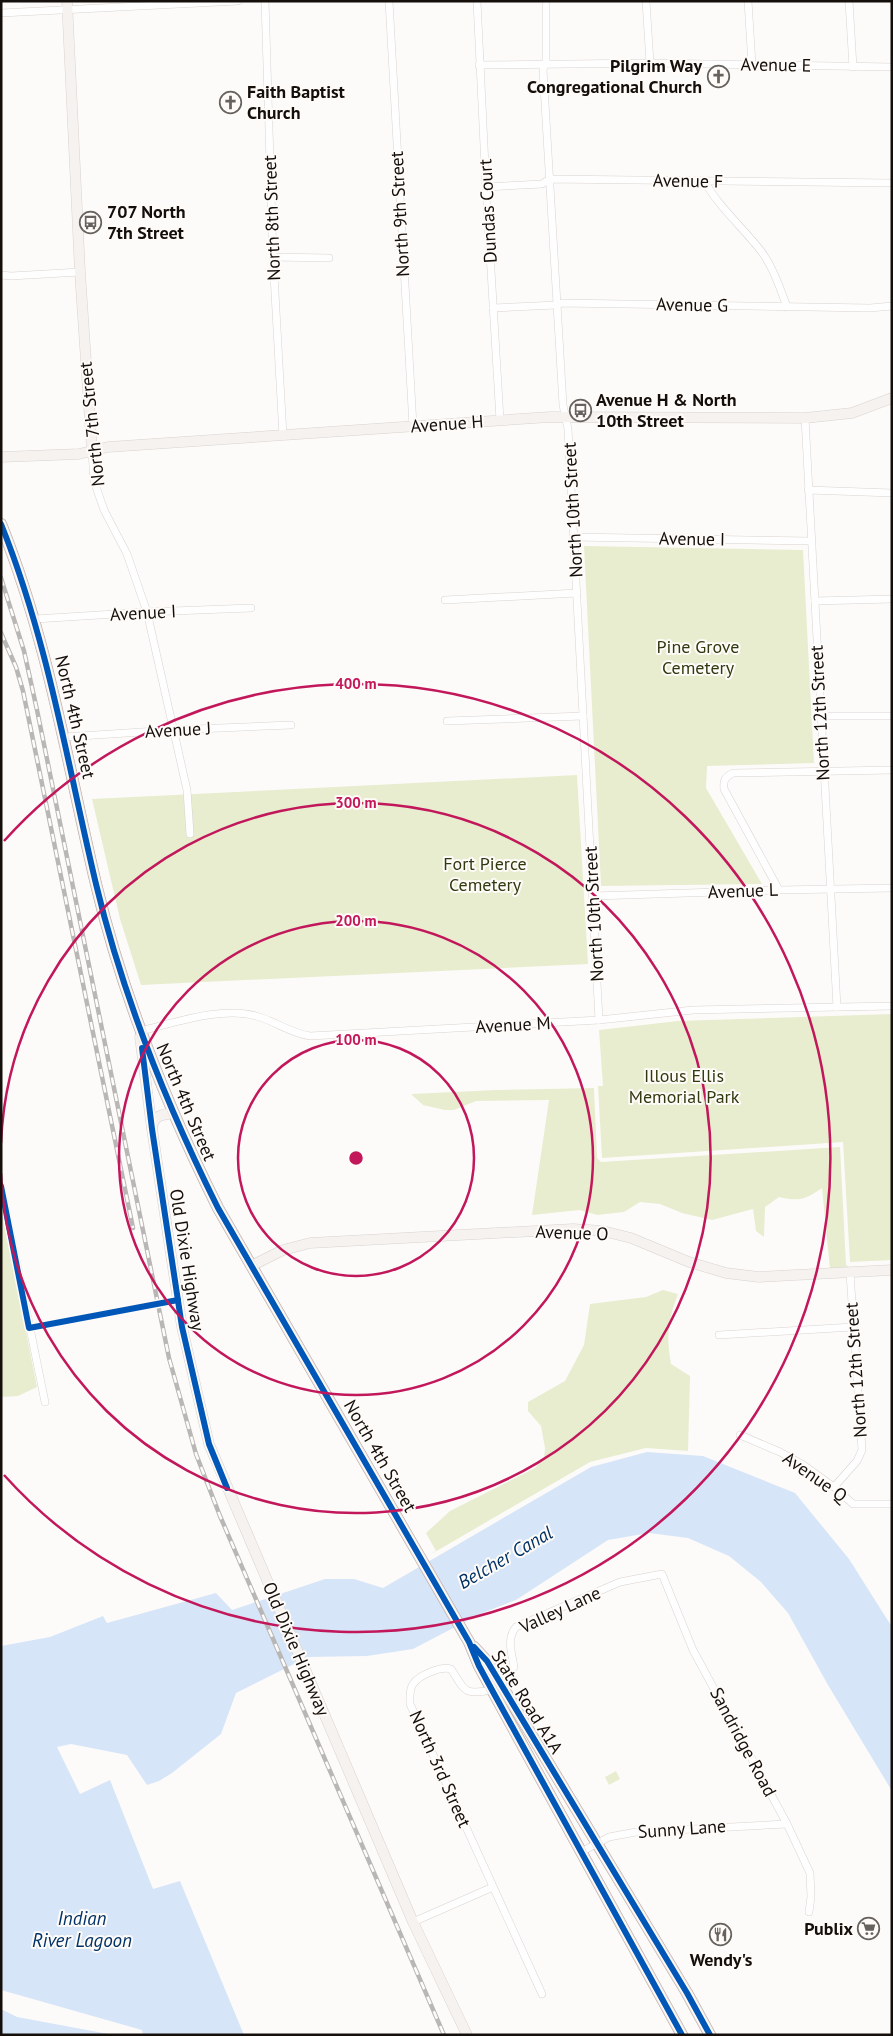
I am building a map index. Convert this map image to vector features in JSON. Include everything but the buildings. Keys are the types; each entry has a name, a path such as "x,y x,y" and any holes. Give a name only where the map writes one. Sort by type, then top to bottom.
{"main road":[{"name":"North 4th Street","path":"1,524 35,619 65,737 96,884 140,1031 173,1113 214,1200 250,1266 470,1642"},
{"name":"State Road A1A","path":"470,1642 479,1666 496,1686 596,1843 687,1993 710,2035"},
{"name":"State Road A1A","path":"496,1686 581,1852 682,2035"}],"street":[{"path":"1,13 67,6 238,1"},
{"name":"North 8th Street","path":"265,1 273,257 283,436"},
{"name":"North 9th Street","path":"389,1 413,426"},
{"name":"Dundas Court","path":"477,1 479,65 500,420"},
{"name":"North 10th Street","path":"546,1 546,63 543,69 556,305 565,416 568,429 594,896 599,1020"},
{"path":"646,1 650,63"},
{"path":"748,1 752,65"},
{"path":"849,1 853,67"},
{"name":"North 7th Street","path":"67,6 80,272 94,481 104,510 127,554 147,612 187,790 190,834"},
{"name":"Avenue E","path":"479,65 650,63 892,67"},
{"name":"Avenue F","path":"486,187 542,184 550,179 892,183"},
{"path":"705,181 713,194 761,251 776,279 787,307"},
{"path":"273,257 329,258"},
{"path":"1,275 80,272"},
{"name":"Avenue G","path":"493,308 556,305 562,303 870,308 892,306"},
{"name":"Avenue H","path":"1,457 79,454 108,447 565,416 806,418 852,412 892,398"},
{"name":"North 12th Street","path":"806,418 808,490 836,1007"},
{"path":"808,490 892,493"},
{"name":"Avenue I","path":"573,537 811,541"},
{"path":"445,600 577,593"},
{"path":"815,600 892,599"},
{"name":"Avenue I","path":"35,619 250,608"},
{"path":"447,721 583,716"},
{"path":"820,716 892,716"},
{"name":"Avenue J","path":"65,737 172,730 290,726"},
{"path":"779,890 724,789 724,780 733,773 892,770"},
{"name":"Avenue L","path":"594,896 892,888"},
{"name":"Avenue M","path":"140,1031 188,1020 239,1013 255,1015 277,1023 296,1034 310,1036 599,1020 689,1010 892,1006"},
{"name":"Old Dixie Highway","path":"140,1031 152,1129 182,1327 209,1444 413,1922 467,2035"},
{"path":"152,1129 159,1115 173,1113"},
{"path":"1,1186 45,1402"},
{"name":"Avenue O","path":"250,1266 283,1250 310,1243 574,1230 602,1231 631,1238 689,1262 726,1273 759,1277 892,1270"},
{"name":"North 12th Street","path":"834,1487 857,1461 862,1450 850,1273"},
{"path":"719,1335 853,1327"},
{"name":"Avenue Q","path":"740,1435 802,1464 834,1487 853,1504 892,1504"},
{"name":"Valley Lane","path":"496,1686 512,1672 514,1667 510,1639 516,1627 620,1582 662,1574"},
{"name":"Sandridge Road","path":"662,1574 693,1650 788,1824 810,1873 811,1897 809,1912"},
{"name":"North 3rd Street","path":"496,1686 468,1692 451,1669 447,1668 418,1679 412,1684 409,1694 413,1712 542,1994"},
{"name":"Sunny Lane","path":"581,1852 609,1837 636,1832 788,1824"},
{"path":"413,1922 493,1887"}],"green space":[{"name":"Pine Grove Cemetery","path":"584,546 803,550 814,763 707,766 706,788 762,884 601,886"},
{"name":"Fort Pierce Cemetery","path":"577,775 588,964 141,985 120,919 92,799"},
{"name":"Illous Ellis Memorial Park","path":"892,1014 892,1260 850,1262 843,1142 602,1158 598,1086 603,1086 599,1030 678,1021"},
{"path":"594,1088 597,1158 601,1162 840,1147 846,1265 849,1267 892,1266 830,1269 822,1188 802,1199 779,1197 765,1207 764,1237 756,1231 753,1209 712,1220 682,1213 660,1204 640,1202 624,1212 597,1215 580,1210 532,1215 549,1100 476,1101 454,1110 445,1110 423,1105 411,1094"},
{"path":"1,1206 37,1387 18,1396 1,1397"},
{"path":"663,1290 678,1294 670,1320 668,1336 671,1364 690,1376 688,1451 646,1448 590,1462 433,1553 432,1553 436,1551 426,1533 450,1511 535,1468 544,1458 545,1448 541,1426 528,1411 528,1402 565,1381 584,1345 590,1304 646,1297"},
{"path":"616,1771 620,1779 609,1785 605,1777"}],"water":[{"name":"Indian River Lagoon","path":"647,1452 703,1456 795,1493 849,1559 892,1627 892,1791 828,1685 788,1613 761,1582 729,1556 688,1538 649,1533 608,1540 516,1600 480,1614 413,1649 367,1656 308,1657 236,1693 221,1734 159,1781 147,1785 127,1755 71,1744 57,1747 80,1794 110,1780 153,1889 180,1881 244,2035 143,2035 142,2030 1,1990 1,1646 50,1637 103,1616 107,1623 216,1593 232,1610 325,1579 354,1579 383,1588 591,1467"},
{"path":"1,2009 17,2017 114,2035 1,2035"}],"railway":[{"path":"1,578 24,651 169,1358 196,1454 220,1516 444,2035"},
{"path":"1,633 16,667 23,691 133,1228"}],"cycle path":[{"path":"1,524 32,612 44,657 96,884 119,968 164,1090 199,1169 218,1208 469,1642 492,1690 682,2035"},
{"path":"142,1048 152,1129 182,1327 209,1444 227,1488"},
{"path":"1,1186 29,1328 178,1300"},
{"path":"474,1647 487,1661 687,1993 710,2035"}],"place":[{"name":"Pilgrim Way Congregational Church","path":"718,76"},
{"name":"Faith Baptist Church","path":"231,102"},
{"name":"707 North 7th Street","path":"91,222"},
{"name":"Avenue H & North 10th Street","path":"580,410"},
{"name":"Publix","path":"869,1929"},
{"name":"Wendy's","path":"721,1935"}],"water label":[{"name":"Belcher Canal","path":"505,1557"}]}
